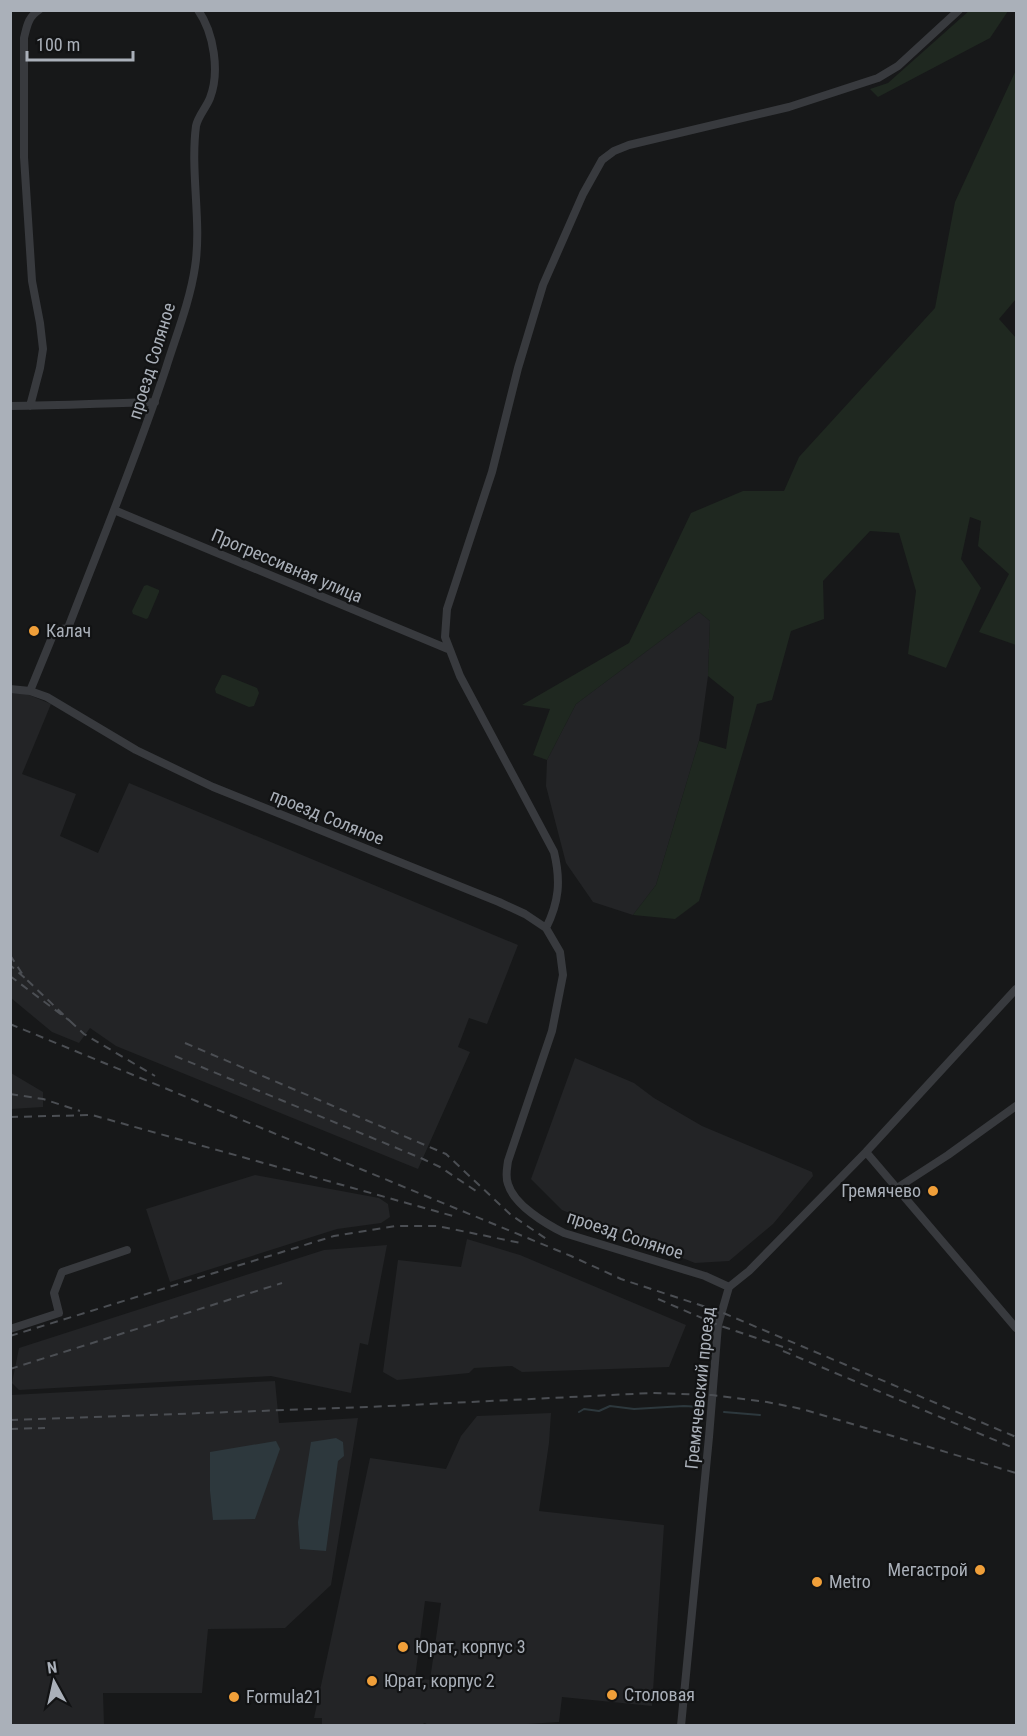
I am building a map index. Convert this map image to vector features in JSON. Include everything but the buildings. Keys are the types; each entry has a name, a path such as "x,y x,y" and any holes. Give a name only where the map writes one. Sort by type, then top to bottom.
{"street":[{"path":"30,406 43,349 32,280 25,168 24,38 27,23 39,10"},
{"name":"проезд Соляное","path":"198,10 206,21 214,76 209,100 196,125 194,191 197,249 190,289 144,436 68,628 55,630 30,691 47,697 136,750 213,787 499,902 525,914 546,928 560,952 563,975 552,1031 508,1161 506,1175 512,1193 546,1224 564,1233 705,1276 729,1287"},
{"path":"546,928 553,913 559,885 560,874 554,852 460,676 448,649 445,627 447,609 492,472 527,336 543,285 583,194 602,160 614,151 629,145 789,107 878,78 898,66 959,10"},
{"path":"10,406 155,402"},
{"name":"Прогрессивная улица","path":"114,510 448,649"},
{"path":"10,689 30,691"},
{"name":"Гремячевский проезд","path":"681,1725 710,1437 718,1325 729,1287 749,1272 866,1152 1017,989"},
{"path":"897,1188 1017,1106"},
{"path":"866,1152 1017,1328"},
{"path":"10,1329 59,1313 54,1293 62,1272 127,1250"}],"shaded area":[{"path":"970,10 1008,11 990,38 878,97 870,89 888,83"},
{"path":"1016,70 1016,299 999,319 1016,338 1016,645 979,632 1009,574 978,546 981,521 970,517 961,559 981,588 946,668 908,654 916,591 899,533 870,531 823,581 824,619 791,631 772,700 757,704 699,901 675,919 633,915 656,885 699,741 726,749 734,697 708,676 710,621 699,612 576,704 547,760 533,755 550,709 522,705 629,643 691,513 743,491 784,491 799,457 935,308 955,202"},
{"path":"147,585 159,592 146,619 133,614 132,611 144,586"},
{"path":"699,612 710,621 708,676 699,741 656,885 633,915 593,902 566,863 546,786 547,760 576,704"},
{"path":"222,675 257,688 259,693 254,706 249,707 216,693 215,689"},
{"path":"10,693 27,694 51,704 22,774 76,794 60,836 98,853 129,783 518,945 487,1024 469,1018 458,1047 470,1052 418,1169 116,1046 90,1028 79,1043 52,1032 11,998"},
{"path":"575,1058 634,1083 654,1098 702,1126 812,1172 813,1176 773,1224 729,1261 695,1263 562,1210 531,1179"},
{"path":"11,1073 43,1092 43,1107 11,1109"},
{"path":"255,1175 379,1198 388,1204 390,1217 381,1223 337,1229 170,1282 146,1209"},
{"path":"467,1239 520,1255 686,1325 669,1367 522,1372 512,1366 474,1368 469,1373 397,1380 383,1372 398,1260 461,1267"},
{"path":"387,1245 368,1345 360,1343 351,1393 271,1376 19,1390 12,1383 19,1348 324,1250"},
{"path":"275,1381 279,1423 358,1418 331,1585 285,1628 208,1629 202,1693 103,1693 104,1725 11,1726 11,1395"},
{"path":"551,1413 539,1511 664,1525 652,1706 562,1697 559,1722 494,1726 429,1726 425,1723 418,1726 322,1725 322,1718 314,1718 370,1458 446,1469 461,1436 477,1416","holes":["425,1601 441,1603 430,1680 415,1678"]},
{"path":"336,1438 343,1442 344,1456 338,1461 326,1551 300,1549 298,1522 311,1442"},
{"path":"276,1441 280,1449 255,1519 213,1520 210,1452"}],"waterway":[{"path":"579,1412 584,1409 599,1411 610,1406 634,1409 702,1407"},
{"path":"724,1412 760,1415"}],"railway":[{"path":"10,955 25,978 10,965"},
{"path":"10,976 70,1021 25,978"},
{"path":"70,1021 84,1034 155,1076"},
{"path":"10,1024 571,1256 621,1279 721,1312 1016,1437"},
{"path":"185,1043 446,1154 511,1215 548,1240"},
{"path":"175,1056 423,1159 440,1167 479,1193"},
{"path":"10,1094 43,1099 80,1111"},
{"path":"10,1117 92,1115 453,1216"},
{"path":"10,1336 334,1236 396,1226 437,1226 521,1243"},
{"path":"10,1369 282,1283"},
{"path":"658,1299 718,1325 792,1350"},
{"path":"783,1351 1016,1449"},
{"path":"10,1420 369,1407 652,1393 712,1395 802,1409 1016,1473"},
{"path":"10,1429 45,1428"}],"place":[{"name":"Калач","path":"34,631"},
{"name":"Гремячево","path":"933,1191"},
{"name":"Мегастрой","path":"980,1570"},
{"name":"Metro","path":"817,1582"},
{"name":"Юрат, корпус 3","path":"403,1647"},
{"name":"Юрат, корпус 2","path":"372,1681"},
{"name":"Столовая","path":"612,1695"},
{"name":"Formula21","path":"234,1697"}]}
